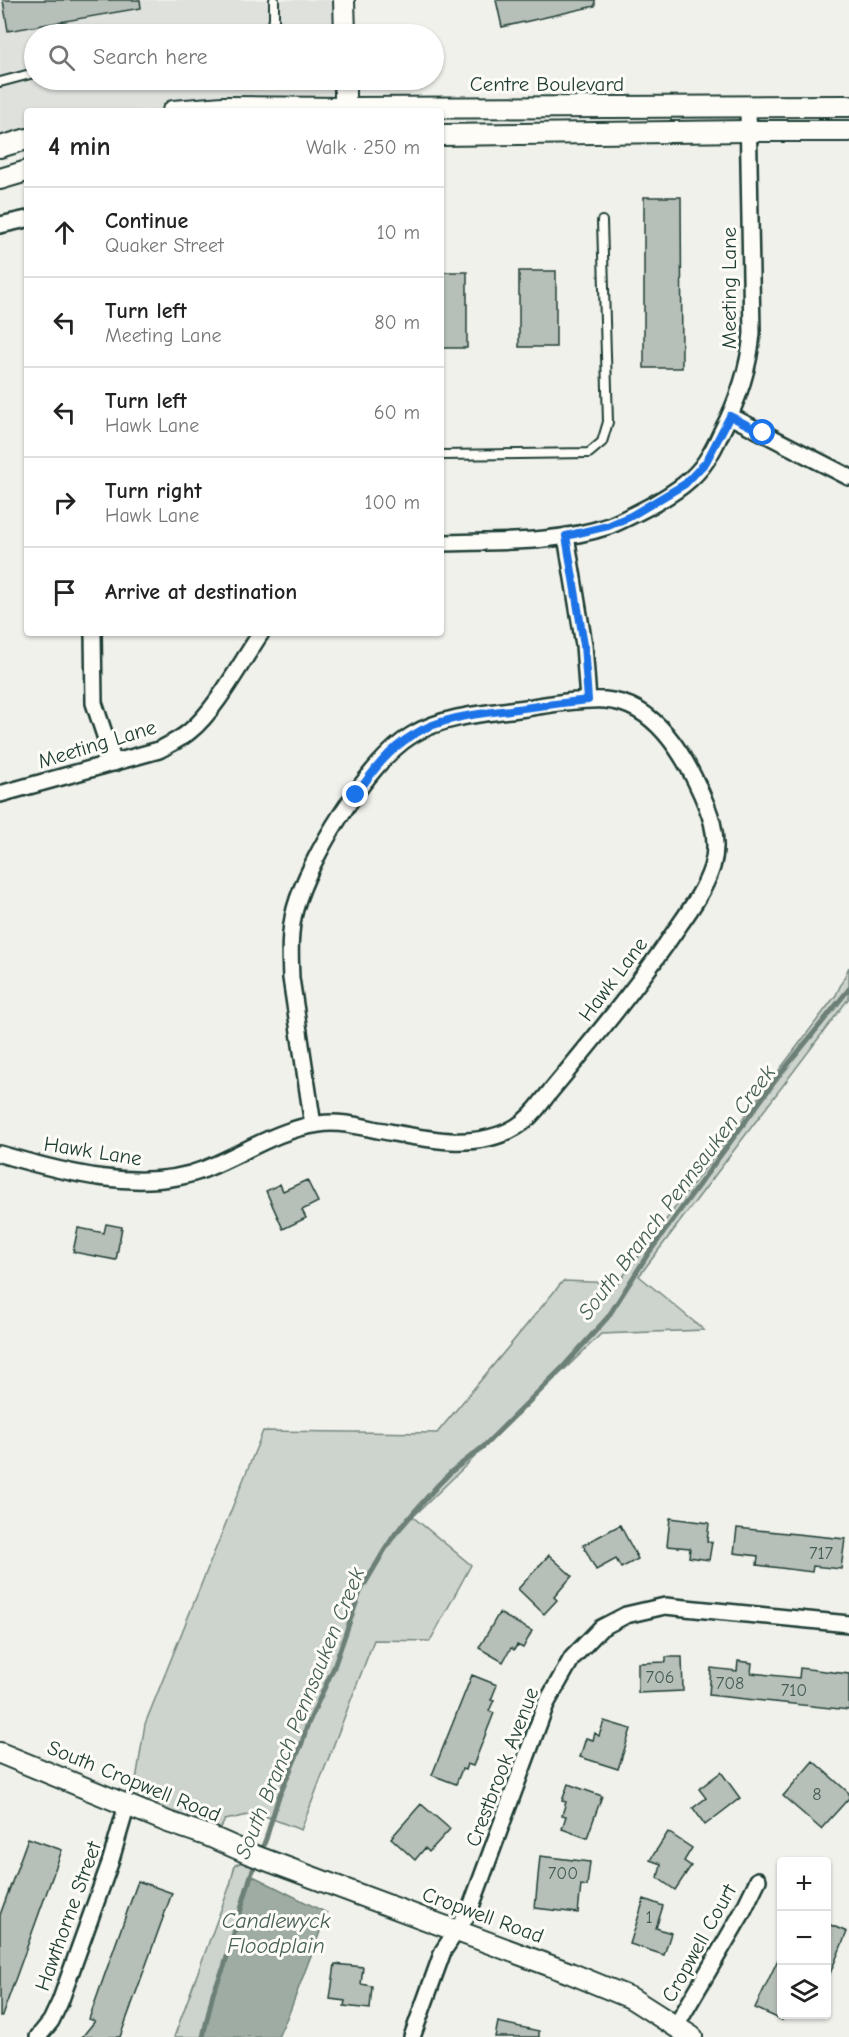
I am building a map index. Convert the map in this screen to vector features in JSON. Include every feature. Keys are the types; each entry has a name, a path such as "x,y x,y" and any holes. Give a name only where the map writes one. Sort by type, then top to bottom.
{"street":[{"path":"344,0 345,24"},
{"path":"345,90 345,108"},
{"name":"Centre Boulevard","path":"444,109 849,106"},
{"name":"Meeting Lane","path":"444,543 566,536 608,526 631,516 685,484 706,462 741,391 750,357 752,333 748,107"},
{"path":"444,135 849,132"},
{"path":"0,147 24,141"},
{"path":"0,179 24,172"},
{"path":"0,225 24,220"},
{"path":"730,416 849,477"},
{"path":"566,536 584,645 588,700"},
{"path":"93,636 94,703 114,763"},
{"name":"Meeting Lane","path":"0,794 159,750 176,742 209,711 259,636"},
{"name":"Hawk Lane","path":"0,1154 88,1174 129,1181 154,1181 178,1178 202,1170 283,1133 313,1125 344,1124 454,1142 475,1141 496,1136 516,1127 532,1114 618,1010 693,905 712,866 716,846 709,807 681,753 654,722 638,710 607,700 588,700 472,716 431,726 412,735 396,747 368,777 320,850 295,911 290,955 291,978 313,1125"},
{"name":"Crestbrook Avenue","path":"412,2037 443,1951 469,1912 546,1704 572,1658 601,1628 626,1615 665,1606 849,1624"},
{"name":"South Cropwell Road","path":"0,1753 250,1854"},
{"name":"Hawthorne Street","path":"38,2037 51,2021 60,2002 110,1863 127,1805"},
{"name":"Cropwell Road","path":"250,1854 560,1969 631,1998 684,2032"},
{"name":"Cropwell Court","path":"684,2032 758,1880"}],"lane":[{"path":"272,24 274,0"},
{"path":"0,82 24,76"},
{"path":"444,455 589,453 602,442 608,422 602,221"}],"shaded area":[{"path":"0,0 344,0 345,24 24,24 24,90 345,90 345,108 24,108 24,140 0,147"},
{"path":"849,967 849,998 639,1276 704,1330 601,1334 413,1517 471,1565 430,1641 374,1640 301,1830 257,1813 225,1820 214,1841 132,1805 145,1724 263,1431 437,1433 563,1281 618,1283 836,995"},
{"path":"259,1855 224,1967 213,1993 203,2037 174,2037 230,1885 235,1865"}],"water":[{"name":"Candlewyck Floodplain","path":"251,1875 327,1913 278,2037 203,2037 213,1993 224,1967"}],"building":[{"path":"3,0 140,0 141,8 48,24 24,24 24,28 8,31"},
{"path":"496,0 595,0 595,6 502,27"},
{"path":"644,197 681,197 682,368 644,368"},
{"path":"519,271 556,271 556,347 519,347"},
{"path":"444,272 467,272 467,348 444,348"},
{"path":"307,1180 318,1202 302,1210 306,1218 283,1229 266,1191 280,1184 283,1191"},
{"path":"106,1224 122,1227 116,1260 73,1252 78,1228 104,1233"},
{"path":"670,1518 709,1523 707,1542 712,1542 709,1560 689,1557 690,1548 667,1546"},
{"path":"620,1525 638,1559 621,1568 616,1559 596,1570 583,1545"},
{"path":"737,1528 845,1539 841,1569 813,1566 812,1572 757,1565 758,1556 734,1553"},
{"path":"549,1555 572,1576 554,1597 557,1600 544,1614 518,1589"},
{"path":"499,1613 532,1631 523,1648 517,1645 514,1650 511,1648 503,1662 479,1648"},
{"path":"666,1657 682,1657 683,1691 638,1693 638,1663 666,1662"},
{"path":"738,1661 752,1663 751,1673 799,1678 800,1668 849,1674 849,1710 709,1695 711,1668 737,1671"},
{"path":"472,1675 497,1685 489,1711 494,1713 473,1766 467,1764 465,1770 462,1769 456,1784 432,1775"},
{"path":"604,1721 631,1729 618,1769 580,1757 586,1738 593,1740 595,1733 599,1736"},
{"path":"813,1761 849,1793 849,1798 821,1829 783,1796"},
{"path":"721,1772 740,1798 705,1825 693,1808 706,1798 699,1789"},
{"path":"568,1784 602,1796 587,1838 562,1829 566,1816 562,1815 566,1802 562,1801"},
{"path":"421,1804 450,1829 429,1852 425,1848 415,1860 391,1838"},
{"path":"668,1832 692,1848 684,1861 691,1866 675,1890 658,1878 661,1864 650,1860"},
{"path":"28,1838 62,1850 2,2016 0,2016 0,1915"},
{"path":"540,1856 590,1862 587,1886 581,1885 578,1913 535,1908"},
{"path":"138,1881 172,1893 120,2037 82,2037 95,2021 89,2019"},
{"path":"644,1899 663,1906 656,1928 671,1933 664,1955 630,1944"},
{"path":"831,1925 847,1932 831,1971"},
{"path":"777,1962 777,2018 755,2008"},
{"path":"335,1964 363,1967 361,1984 372,1986 370,2009 344,2006 345,2001 330,1999"},
{"path":"498,2022 539,2031 539,2037 495,2037"}],"waterway":[{"name":"South Branch Pennsauken Creek","path":"203,2037 213,1993 224,1967 251,1875 266,1839 278,1799 307,1726 334,1667 360,1592 384,1551 395,1534 438,1485 483,1447 563,1367 608,1317 648,1254 778,1077 849,989"}],"route":[{"path":"356,795 368,777 396,747 412,735 431,726 493,712 588,700 584,645 566,536 608,526 631,516 685,484 706,462 730,416 763,433"}]}
